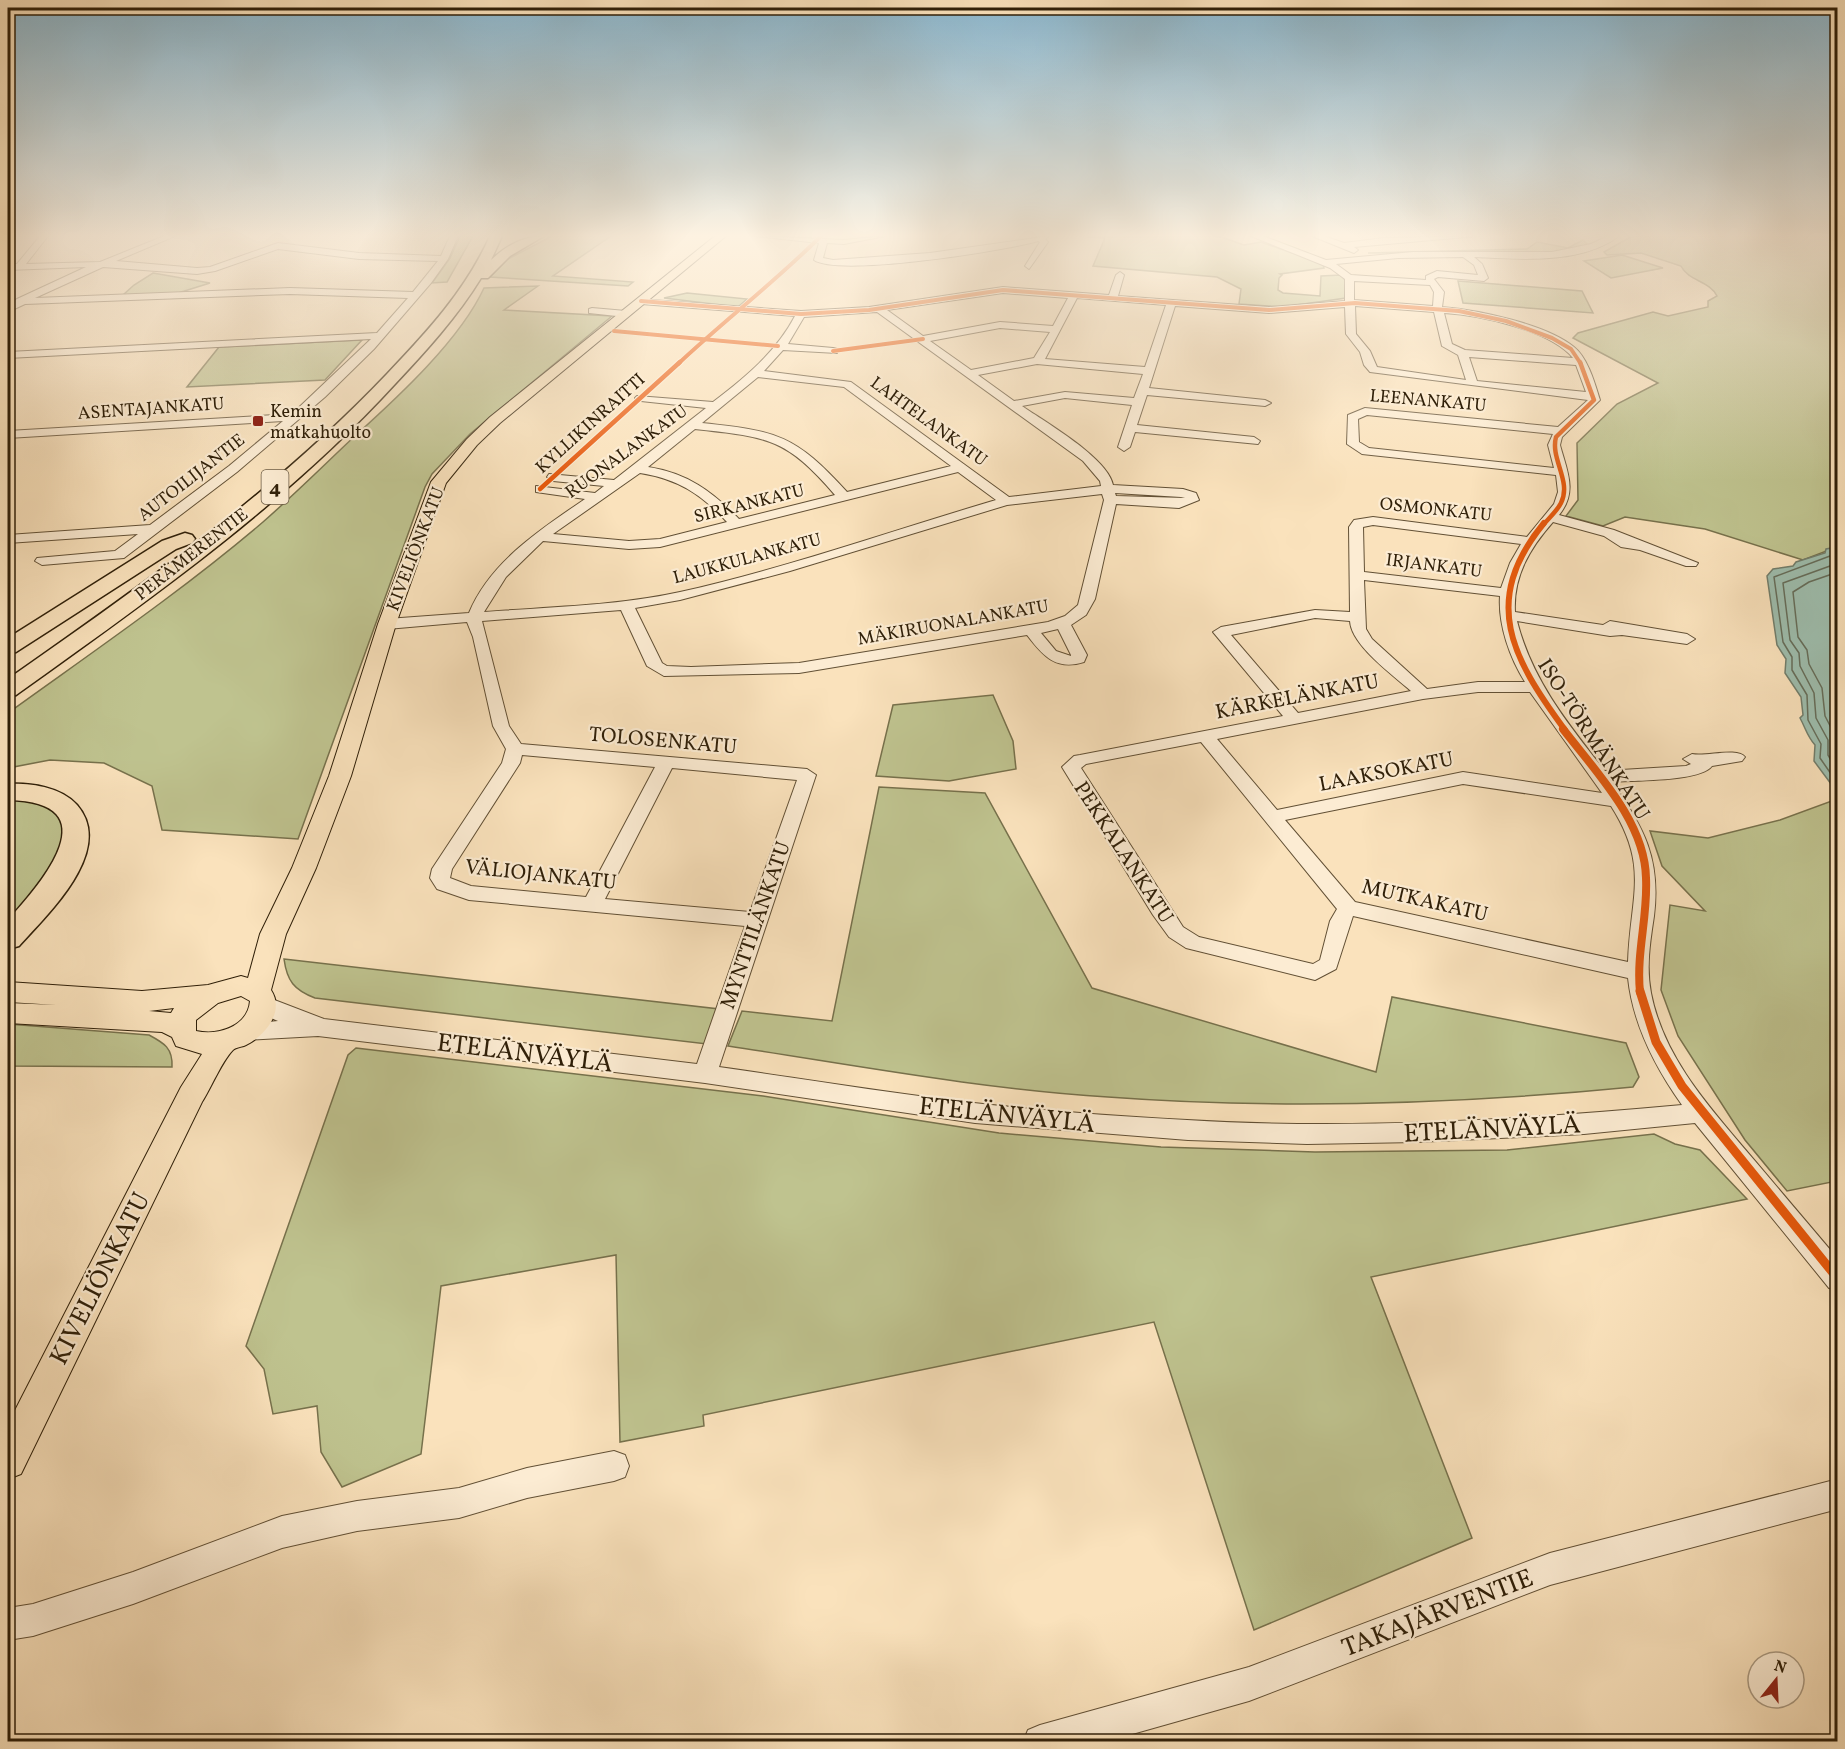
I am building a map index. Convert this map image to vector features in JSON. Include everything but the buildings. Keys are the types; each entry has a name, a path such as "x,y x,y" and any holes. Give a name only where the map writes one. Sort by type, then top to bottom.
{"highway":[{"path":"318,428 394,356 427,318"},
{"name":"PERÄMERENTIE","path":"8,690 236,520 305,461 401,370 444,318"},
{"name":"PERÄMERENTIE","path":"8,646 77,605 169,545 189,536 8,669"},
{"path":"8,792 45,796 66,808 76,829 77,840 66,868 8,938"}],"main road":[{"name":"KIVELIÖNKATU","path":"8,1461 16,1425 191,1095 235,1036 255,1022 273,934 305,865 340,776 387,624 440,482 472,442 495,420 622,318"},
{"name":"KIVELIÖNKATU","path":"191,1095 186,1035 188,1011 252,960 273,934"},
{"path":"8,992 142,1001 241,986 260,997"},
{"path":"8,1013 166,1022 201,1044 235,1036"}],"street":[{"name":"AUTOILIJANTIE","path":"42,561 119,555 296,417 396,318"},
{"name":"RUONALANKATU","path":"475,618 501,574 541,537 573,512 599,497 637,469 694,425 755,373 799,318"},
{"path":"892,318 1088,458 1100,472 1110,495"},
{"path":"1037,361 1041,359 1062,318"},
{"path":"1124,447 1165,318"},
{"path":"1351,318 1351,334 1365,351 1372,369 1593,396"},
{"path":"1440,318 1447,346 1463,353 1580,362"},
{"path":"1495,318 1538,333 1570,349 1580,362 1594,400 1560,431"},
{"path":"922,339 1000,325 1056,329"},
{"path":"8,355 380,336"},
{"path":"778,346 833,351"},
{"path":"1463,353 1473,382"},
{"path":"969,373 1037,361 1149,371"},
{"name":"LAHTELANKATU","path":"755,373 847,384 1006,501"},
{"path":"1014,404 1065,395 1140,396 1265,403"},
{"path":"641,398 715,406"},
{"name":"LEENANKATU","path":"1560,431 1365,411 1352,417 1353,444 1366,451 1561,472"},
{"name":"ASENTAJANKATU","path":"8,434 296,417"},
{"path":"694,425 763,436 788,445 809,459 844,497"},
{"path":"1130,428 1254,441"},
{"name":"ISO-TÖRMÄNKATU","path":"1560,431 1554,445 1564,492 1562,501 1529,541 1512,572 1508,593 1509,615 1521,660 1534,687 1616,801 1636,835 1648,871 1636,972 1646,1020 1658,1047 1701,1113 1838,1279"},
{"name":"SIRKANKATU","path":"541,537 650,545 963,468"},
{"path":"637,469 671,475 696,484 737,525"},
{"path":"553,477 616,483"},
{"path":"540,489 599,497"},
{"path":"1183,493 1190,495 1193,500 1179,504 1110,495 1183,493"},
{"name":"LAUKKULANKATU","path":"387,624 626,605 703,591 1006,501 1110,495"},
{"name":"MÄKIRUONALANKATU","path":"626,605 650,660 658,669 671,671 799,668 1062,623 1081,612 1086,606 1110,495"},
{"path":"1550,517 1609,533 1626,544 1642,546 1691,563"},
{"name":"OSMONKATU","path":"1423,694 1366,642 1358,629 1356,527 1365,521 1529,541"},
{"path":"15,541 155,529"},
{"name":"IRJANKATU","path":"1356,575 1508,593"},
{"path":"1294,719 1221,632 1308,615 1356,617"},
{"path":"1509,615 1610,631 1622,630 1687,639"},
{"path":"475,618 501,726 515,749"},
{"path":"1031,630 1053,657 1073,662 1078,659 1079,655 1062,623"},
{"name":"KÄRKELÄNKATU","path":"1072,765 1080,760 1207,738 1423,694 1478,687 1534,687"},
{"name":"MUTKAKATU","path":"1207,738 1348,908 1636,972"},
{"name":"TOLOSENKATU","path":"515,749 807,775"},
{"name":"VÄLIOJANKATU","path":"515,749 511,763 444,864 441,880 447,886 469,893 756,920"},
{"path":"1598,777 1698,769 1703,766 1703,762 1736,757"},
{"path":"592,904 666,762"},
{"name":"PEKKALANKATU","path":"1072,765 1071,771 1160,910 1176,932 1186,940 1219,951 1315,972 1329,963 1340,921 1348,908"},
{"name":"MYNTTILÄNKATU","path":"705,1074 807,775"},
{"name":"LAAKSOKATU","path":"1272,817 1463,778 1616,801"},
{"name":"ETELÄNVÄYLÄ","path":"260,997 272,1011 309,1021 318,1027"},
{"name":"ETELÄNVÄYLÄ","path":"235,1036 318,1027 705,1074 975,1113 1188,1130 1307,1134 1417,1132 1584,1124 1701,1113"},
{"path":"8,1624 33,1620 133,1588 282,1532 357,1516 459,1503 526,1483 614,1466"},
{"name":"TAKAJÄRVENTIE","path":"1040,1742 1250,1684 1550,1569 1838,1494"}],"green space":[{"path":"467,318 610,318 470,434 432,474 425,487 298,839 162,830 152,786 104,763 50,760 8,768 8,713 169,596 275,511 427,367"},
{"path":"1633,318 1837,318 1837,547 1803,560 1705,529 1625,517 1603,526 1566,516 1578,500 1577,443 1617,404 1658,383 1573,338 1578,333"},
{"path":"362,340 325,380 187,387 219,347"},
{"path":"993,695 1013,741 1016,769 949,781 876,776 893,705"},
{"path":"879,787 985,793 1092,988 1376,1072 1392,997 1626,1043 1639,1077 1633,1087 1502,1098 1305,1104 1173,1101 1013,1088 918,1076 728,1046 742,1011 832,1021"},
{"path":"8,799 40,804 58,815 64,831 62,849 52,869 39,890 8,927"},
{"path":"1837,799 1837,1181 1787,1191 1745,1140 1678,1036 1661,990 1670,905 1705,911 1662,866 1650,831 1708,838 1780,820"},
{"path":"284,959 719,1009 707,1044 315,998 302,992 293,984 287,973"},
{"path":"8,1024 149,1035 169,1051 172,1067 8,1066"},
{"path":"356,1048 763,1096 999,1133 1161,1147 1315,1152 1507,1150 1654,1134 1675,1144 1700,1150 1747,1199 1371,1277 1472,1538 1254,1630 1154,1322 703,1415 704,1426 620,1442 616,1255 441,1286 421,1454 342,1487 321,1452 317,1406 273,1414 264,1369 246,1346 348,1055"}],"water":[{"path":"1838,547 1837,792 1814,761 1815,745 1800,718 1803,715 1801,697 1785,673 1786,659 1777,645 1767,576 1773,569 1793,566 1796,562 1825,553 1826,549"}],"cycle path":[{"name":"KYLLIKINRAITTI","path":"540,489 729,318"},
{"path":"1490,318 1552,338 1571,349 1579,359 1594,400 1556,437 1554,445 1564,492 1561,504 1530,541 1517,563 1509,587 1508,614 1516,646 1529,675 1545,703 1622,809 1637,837 1644,857 1646,896 1638,954 1638,973 1640,993 1647,1018 1668,1065 1697,1108 1838,1279"},
{"path":"614,331 778,346"},
{"path":"833,351 923,339"}],"place":[{"name":"Kemin matkahuolto","path":"258,421"}]}
